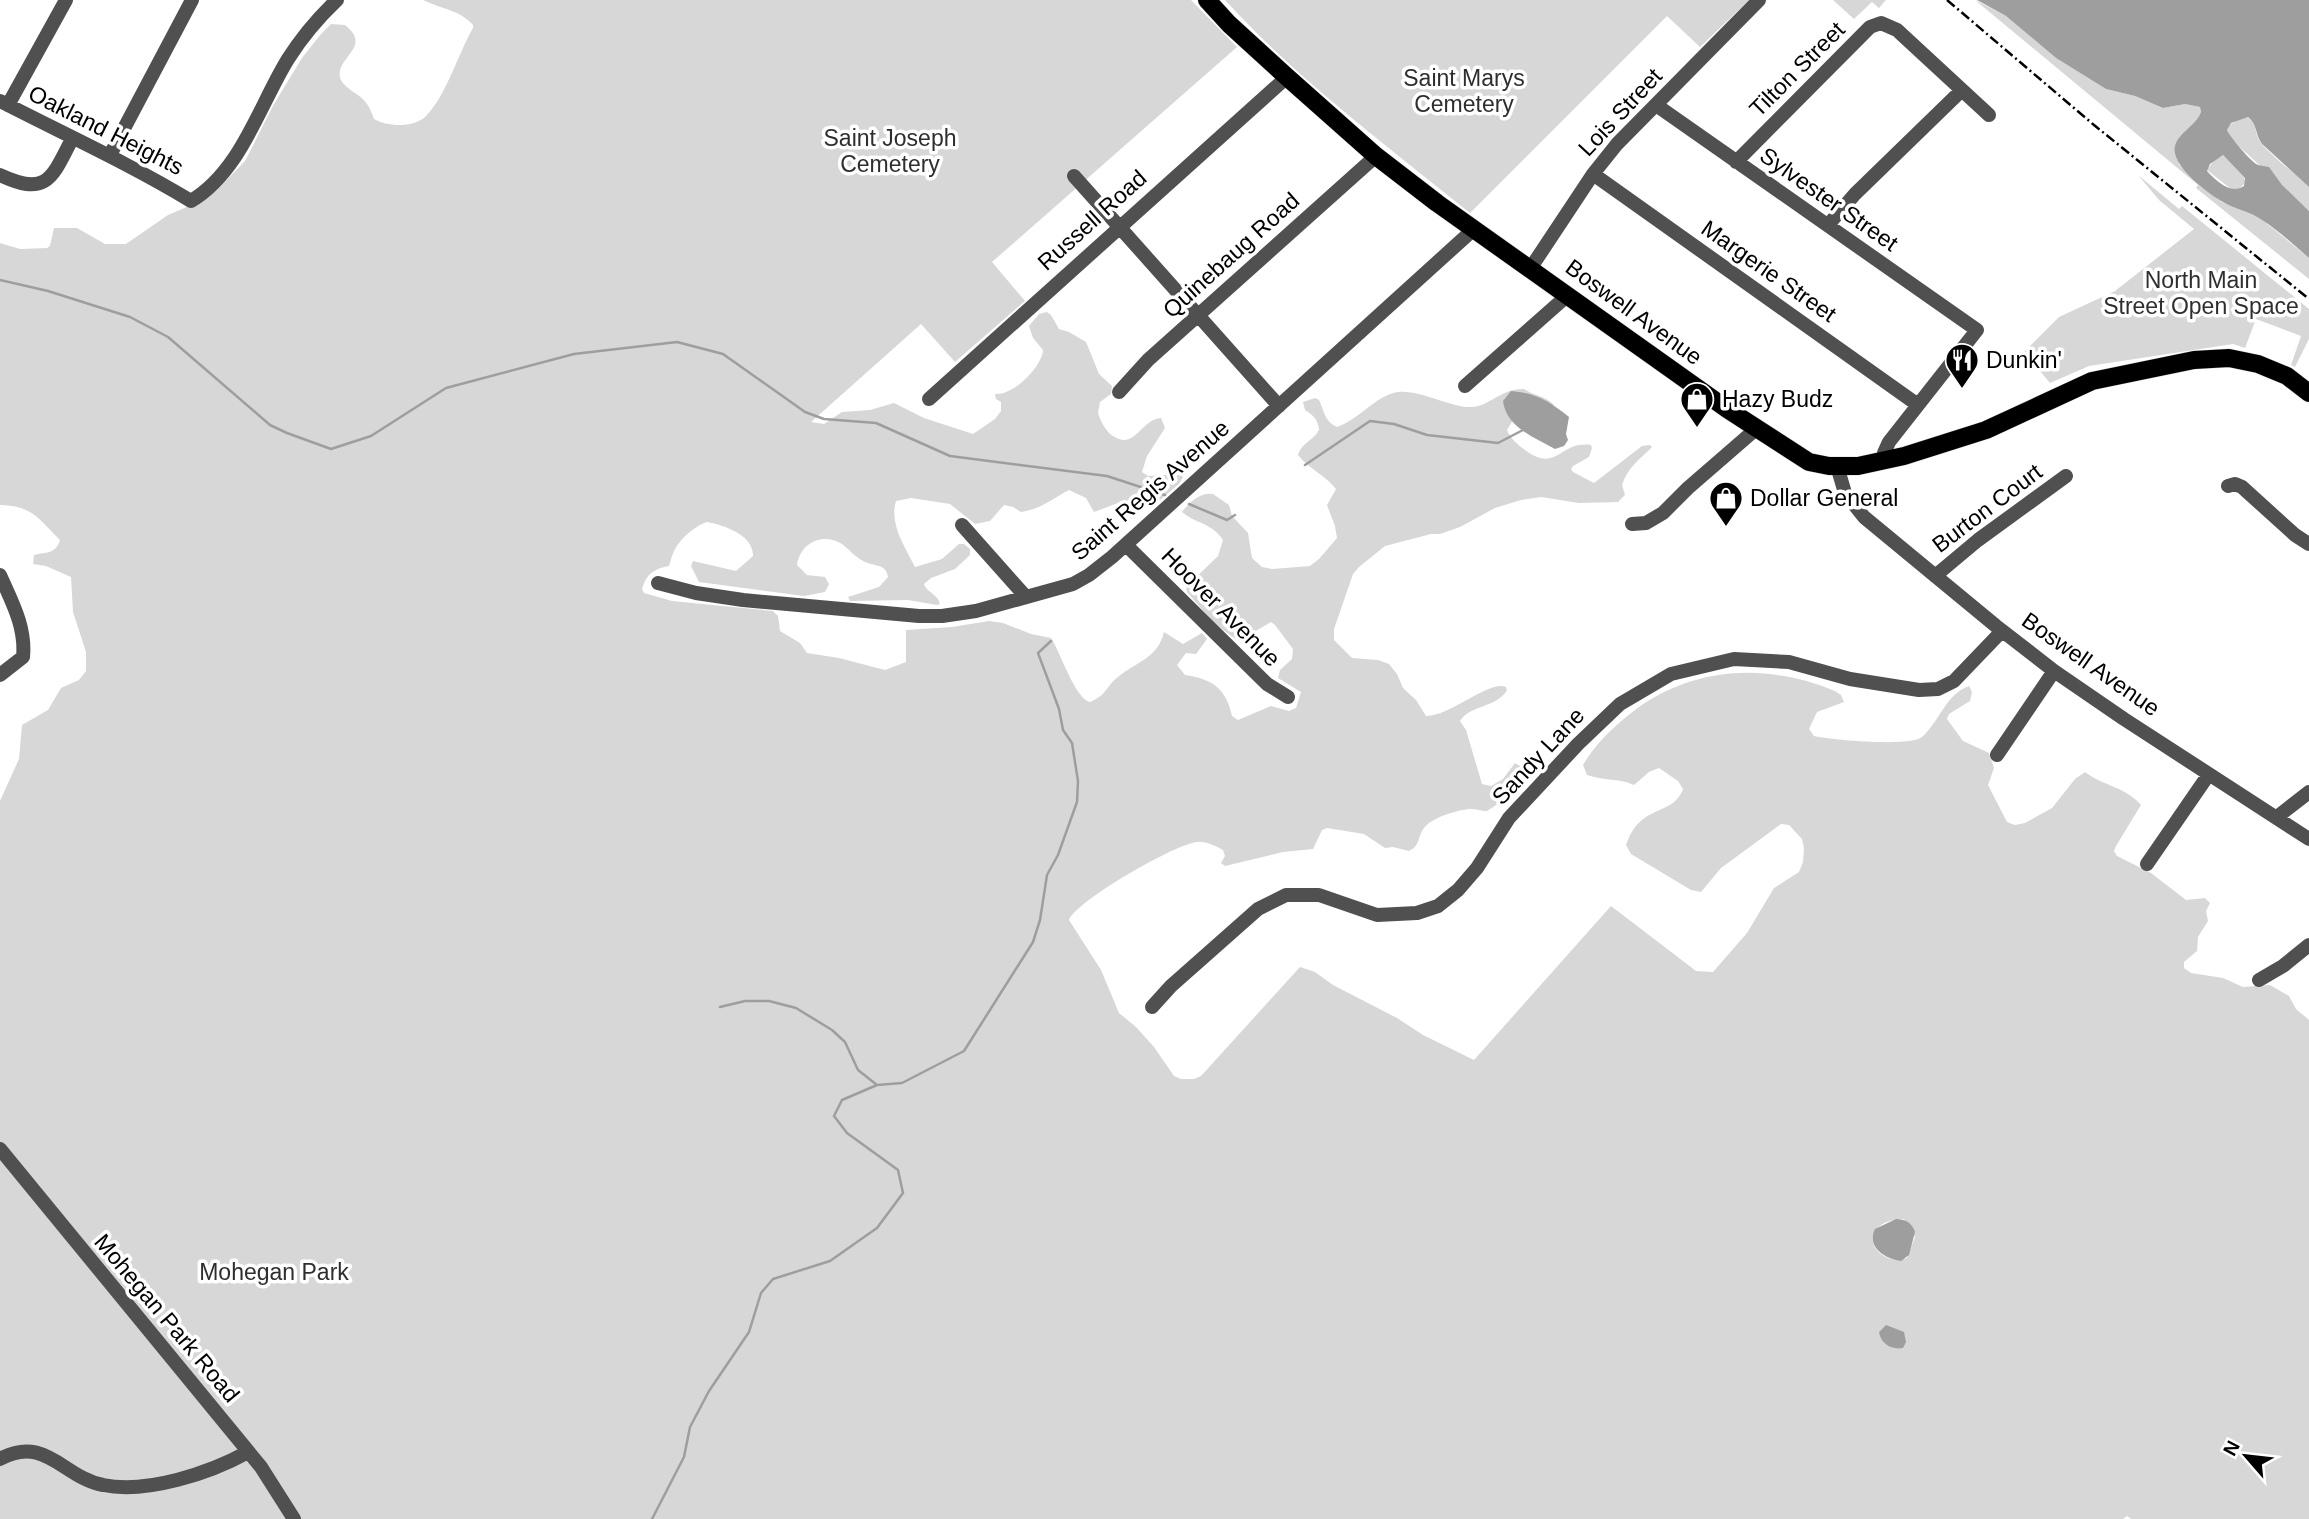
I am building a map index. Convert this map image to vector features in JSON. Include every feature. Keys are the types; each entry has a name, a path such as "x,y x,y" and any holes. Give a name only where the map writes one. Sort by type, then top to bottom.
{"main road":[{"name":"Boswell Avenue","path":"1207,0 1229,24 1376,156 1474,229 1756,429 1805,460 1837,466"},
{"path":"1837,466 1863,466 1967,437 2092,381 2194,360 2229,358 2258,364 2287,376 2309,393"}],"street":[{"path":"4,103 66,0"},
{"path":"110,155 192,0"},
{"name":"Oakland Heights","path":"4,103 72,139 110,155 191,201 204,193 229,167 301,39 337,0"},
{"name":"Lois Street","path":"1530,269 1593,174 1617,144 1759,0"},
{"name":"Tilton Street","path":"1736,162 1870,27 1881,23 1897,30 1989,115"},
{"name":"Russell Road","path":"929,399 1287,77"},
{"path":"1828,226 1855,194 1962,90"},
{"name":"Sylvester Street","path":"1656,105 1977,330 1918,405"},
{"path":"0,175 31,186 44,181 54,174 72,139"},
{"name":"Quinebaug Road","path":"1119,392 1148,360 1376,156"},
{"name":"Margerie Street","path":"1593,174 1918,405"},
{"path":"1074,176 1279,406"},
{"name":"Saint Regis Avenue","path":"658,583 678,590 743,600 919,616 959,614 1081,580 1126,545 1474,229"},
{"path":"1465,386 1568,295"},
{"path":"1884,461 1887,446 1918,405"},
{"path":"1632,524 1646,523 1663,513 1682,493 1756,429"},
{"name":"Boswell Avenue","path":"1837,466 1842,487 1858,510 2002,631 2124,719 2309,839"},
{"name":"Burton Court","path":"1935,576 1978,540 2066,476"},
{"path":"2228,486 2242,486 2295,535 2309,544"},
{"path":"962,525 1026,597"},
{"name":"Hoover Avenue","path":"1126,545 1267,684 1288,697"},
{"path":"0,575 18,614 25,638 23,657 0,675"},
{"name":"Sandy Lane","path":"1152,1007 1171,986 1258,909 1286,895 1319,895 1377,915 1417,913 1438,906 1458,890 1477,868 1509,818 1578,744 1620,704 1671,674 1734,659 1789,662 1850,679 1919,690 1938,690 1954,681 2002,631"},
{"path":"1997,755 2054,671"},
{"path":"2147,864 2209,774"},
{"path":"2277,817 2309,792"},
{"path":"2259,980 2283,966 2309,945"},
{"name":"Mohegan Park Road","path":"0,1149 248,1452 275,1487 293,1519"},
{"path":"0,1459 20,1452 39,1453 98,1484 134,1487 212,1468 248,1452"}],"green space":[{"path":"423,0 1191,0 1237,47 992,262 1025,301 955,362 921,324 811,422 824,424 842,412 870,410 894,403 924,418 973,434 995,419 1001,411 1001,402 996,399 995,394 1018,385 1038,364 1043,350 1033,338 1029,326 1039,314 1047,312 1059,329 1086,342 1099,374 1112,386 1111,394 1100,402 1098,413 1110,434 1127,440 1148,423 1161,418 1165,428 1147,456 1142,472 1148,476 1180,474 1183,477 1179,484 1154,505 1118,503 1094,512 1086,498 1069,490 1028,511 1021,512 1004,505 990,521 975,524 950,504 911,498 896,501 896,527 915,567 942,559 959,544 970,549 970,555 955,569 931,578 924,584 939,601 940,604 937,605 908,600 850,601 848,597 879,587 888,577 887,573 882,567 860,559 842,544 827,539 808,546 799,557 797,565 807,575 825,577 829,584 825,592 804,596 699,582 691,566 693,561 736,571 753,556 744,537 730,529 707,522 693,529 681,540 669,566 649,575 642,589 644,593 672,601 773,611 778,616 780,631 800,643 807,653 885,670 906,662 906,630 989,621 1003,623 1031,634 1051,638 1073,684 1084,699 1090,702 1100,696 1114,680 1152,654 1164,632 1183,644 1202,633 1207,639 1196,654 1186,653 1177,665 1185,675 1210,682 1222,692 1232,716 1238,720 1271,706 1289,711 1296,708 1301,692 1278,678 1280,670 1292,659 1293,649 1271,622 1247,636 1244,641 1237,639 1213,621 1187,592 1186,587 1218,556 1223,540 1214,530 1182,512 1196,498 1213,494 1229,505 1232,516 1248,533 1252,558 1262,567 1272,569 1310,566 1319,559 1337,538 1327,505 1336,489 1298,455 1319,430 1316,420 1305,410 1303,402 1315,398 1319,400 1327,418 1337,427 1393,393 1412,393 1454,405 1473,407 1510,391 1524,389 1554,405 1513,420 1507,430 1510,436 1525,450 1544,459 1552,458 1572,447 1591,445 1589,457 1571,469 1594,483 1642,446 1650,445 1652,447 1627,473 1622,485 1625,495 1618,502 1579,503 1541,497 1521,500 1495,508 1460,527 1440,534 1385,546 1353,574 1334,629 1334,640 1352,658 1378,660 1389,664 1403,688 1416,700 1426,716 1446,711 1490,689 1506,687 1503,696 1471,712 1460,721 1466,730 1482,784 1491,786 1503,779 1515,763 1523,768 1524,779 1510,796 1487,811 1466,809 1433,821 1424,828 1417,843 1409,851 1385,848 1364,834 1327,828 1322,830 1313,849 1283,852 1225,866 1221,863 1225,856 1223,850 1197,842 1149,863 1107,887 1076,911 1069,920 1101,970 1119,1013 1154,1047 1174,1076 1194,1079 1201,1076 1300,967 1315,972 1333,985 1397,1018 1423,1035 1474,1060 1611,906 1696,971 1713,972 1747,933 1774,888 1799,872 1803,862 1802,839 1789,825 1781,824 1721,868 1701,892 1691,890 1631,854 1626,845 1639,822 1676,801 1683,789 1678,781 1659,768 1649,772 1634,785 1587,775 1583,765 1600,742 1635,710 1658,695 1707,677 1758,673 1784,676 1835,691 1841,695 1844,702 1817,712 1809,729 1814,736 1870,742 1902,742 1922,737 1948,702 1969,686 1972,692 1970,701 1949,714 1947,719 1963,741 1989,753 1994,768 1988,785 2007,822 2015,825 2025,823 2052,808 2075,779 2085,772 2128,794 2141,805 2116,846 2114,851 2117,856 2151,873 2186,900 2205,898 2210,903 2206,911 2208,921 2198,937 2197,951 2184,962 2184,968 2191,973 2223,978 2243,987 2270,985 2289,996 2296,1009 2309,1020 2309,1519 2131,1519 2127,1516 2123,1519 0,1519 0,801 19,759 22,725 48,710 61,688 79,680 86,671 86,652 73,612 71,577 46,566 33,564 34,555 53,550 60,540 28,511 0,505 0,243 20,249 47,248 50,246 54,228 77,228 105,244 126,244 168,215 196,203 218,189 245,161 274,104 302,58 331,24 345,25 353,33 355,46 340,70 340,77 344,84 364,100 374,119 386,124 401,125 421,120 440,97 473,28 462,16","holes":["1904,1219 1915,1237 1907,1258 1896,1260 1886,1257 1874,1245 1876,1230 1884,1223"]},
{"name":"Saint Marys Cemetery","path":"1225,0 1749,0 1700,47 1667,16 1470,213 1312,85"},
{"path":"1833,0 1886,0 1879,8 1872,2 1854,19"},
{"path":"1975,0 2006,16 2056,58 2106,89 2135,96 2163,108 2185,104 2200,107 2201,112 2179,164 2201,187 2222,202 2260,218 2309,258 2309,279 2196,188 2198,185"},
{"path":"2245,116 2253,123 2262,144 2309,187 2309,211 2231,139 2227,130 2229,125"},
{"path":"2223,155 2244,177 2245,183 2239,189 2231,189 2207,170 2215,159"},
{"name":"North Main Street Open Space","path":"2138,175 2179,209 2182,206 2309,309 2309,339 2295,367 2291,365 2301,336 2256,319 2245,348 2233,344 2089,366 2050,383 2024,352 2059,317 2115,291 2194,229 2159,200"}],"shaded area":[{"path":"1977,0 2309,0 2309,187 2262,144 2248,117 2231,123 2227,130 2251,160 2258,165 2269,167 2282,185 2309,211 2309,258 2262,220 2208,193 2178,162 2175,154 2177,141 2199,117 2200,107 2185,104 2163,108 2135,96 2106,89 2056,58 2006,16","holes":["2223,155 2245,178 2244,186 2234,189 2219,183 2207,171 2210,164"]},
{"path":"1511,391 1542,399 1569,417 1566,434 1568,440 1564,446 1555,449 1515,425 1505,410 1503,401"},
{"path":"1896,1219 1908,1222 1915,1232 1909,1255 1901,1261 1883,1255 1873,1241 1875,1229"},
{"path":"1886,1325 1904,1332 1906,1342 1903,1348 1884,1343 1879,1332"}],"waterway":[{"path":"0,280 48,291 130,317 168,337 270,425 331,449 371,436 446,388 574,354 677,342 723,354 805,412 824,419 876,423 950,456 1107,476 1165,495"},
{"path":"1305,465 1370,421 1394,424 1427,435 1498,443 1523,430"},
{"path":"1189,504 1227,520 1235,515"},
{"path":"652,1519 684,1457 690,1427 709,1391 749,1332 761,1293 773,1279 830,1261 877,1228 903,1193 898,1170 847,1133 834,1116 842,1100 877,1085 902,1083 964,1051 1033,942 1040,920 1047,875 1058,855 1077,802 1078,781 1072,743 1063,730 1059,709 1038,653 1051,641"},
{"path":"720,1007 745,1001 769,1001 796,1008 832,1030 845,1042 858,1070 877,1085"}],"railway":[{"path":"1947,0 2094,125 2309,299"}],"place":[{"name":"Dunkin'","path":"1962,390"},
{"name":"Hazy Budz","path":"1697,429"},
{"name":"Dollar General","path":"1726,528"}],"park label":[{"name":"Saint Joseph Cemetery","path":"890,151"},
{"name":"Mohegan Park","path":"274,1272"}]}
